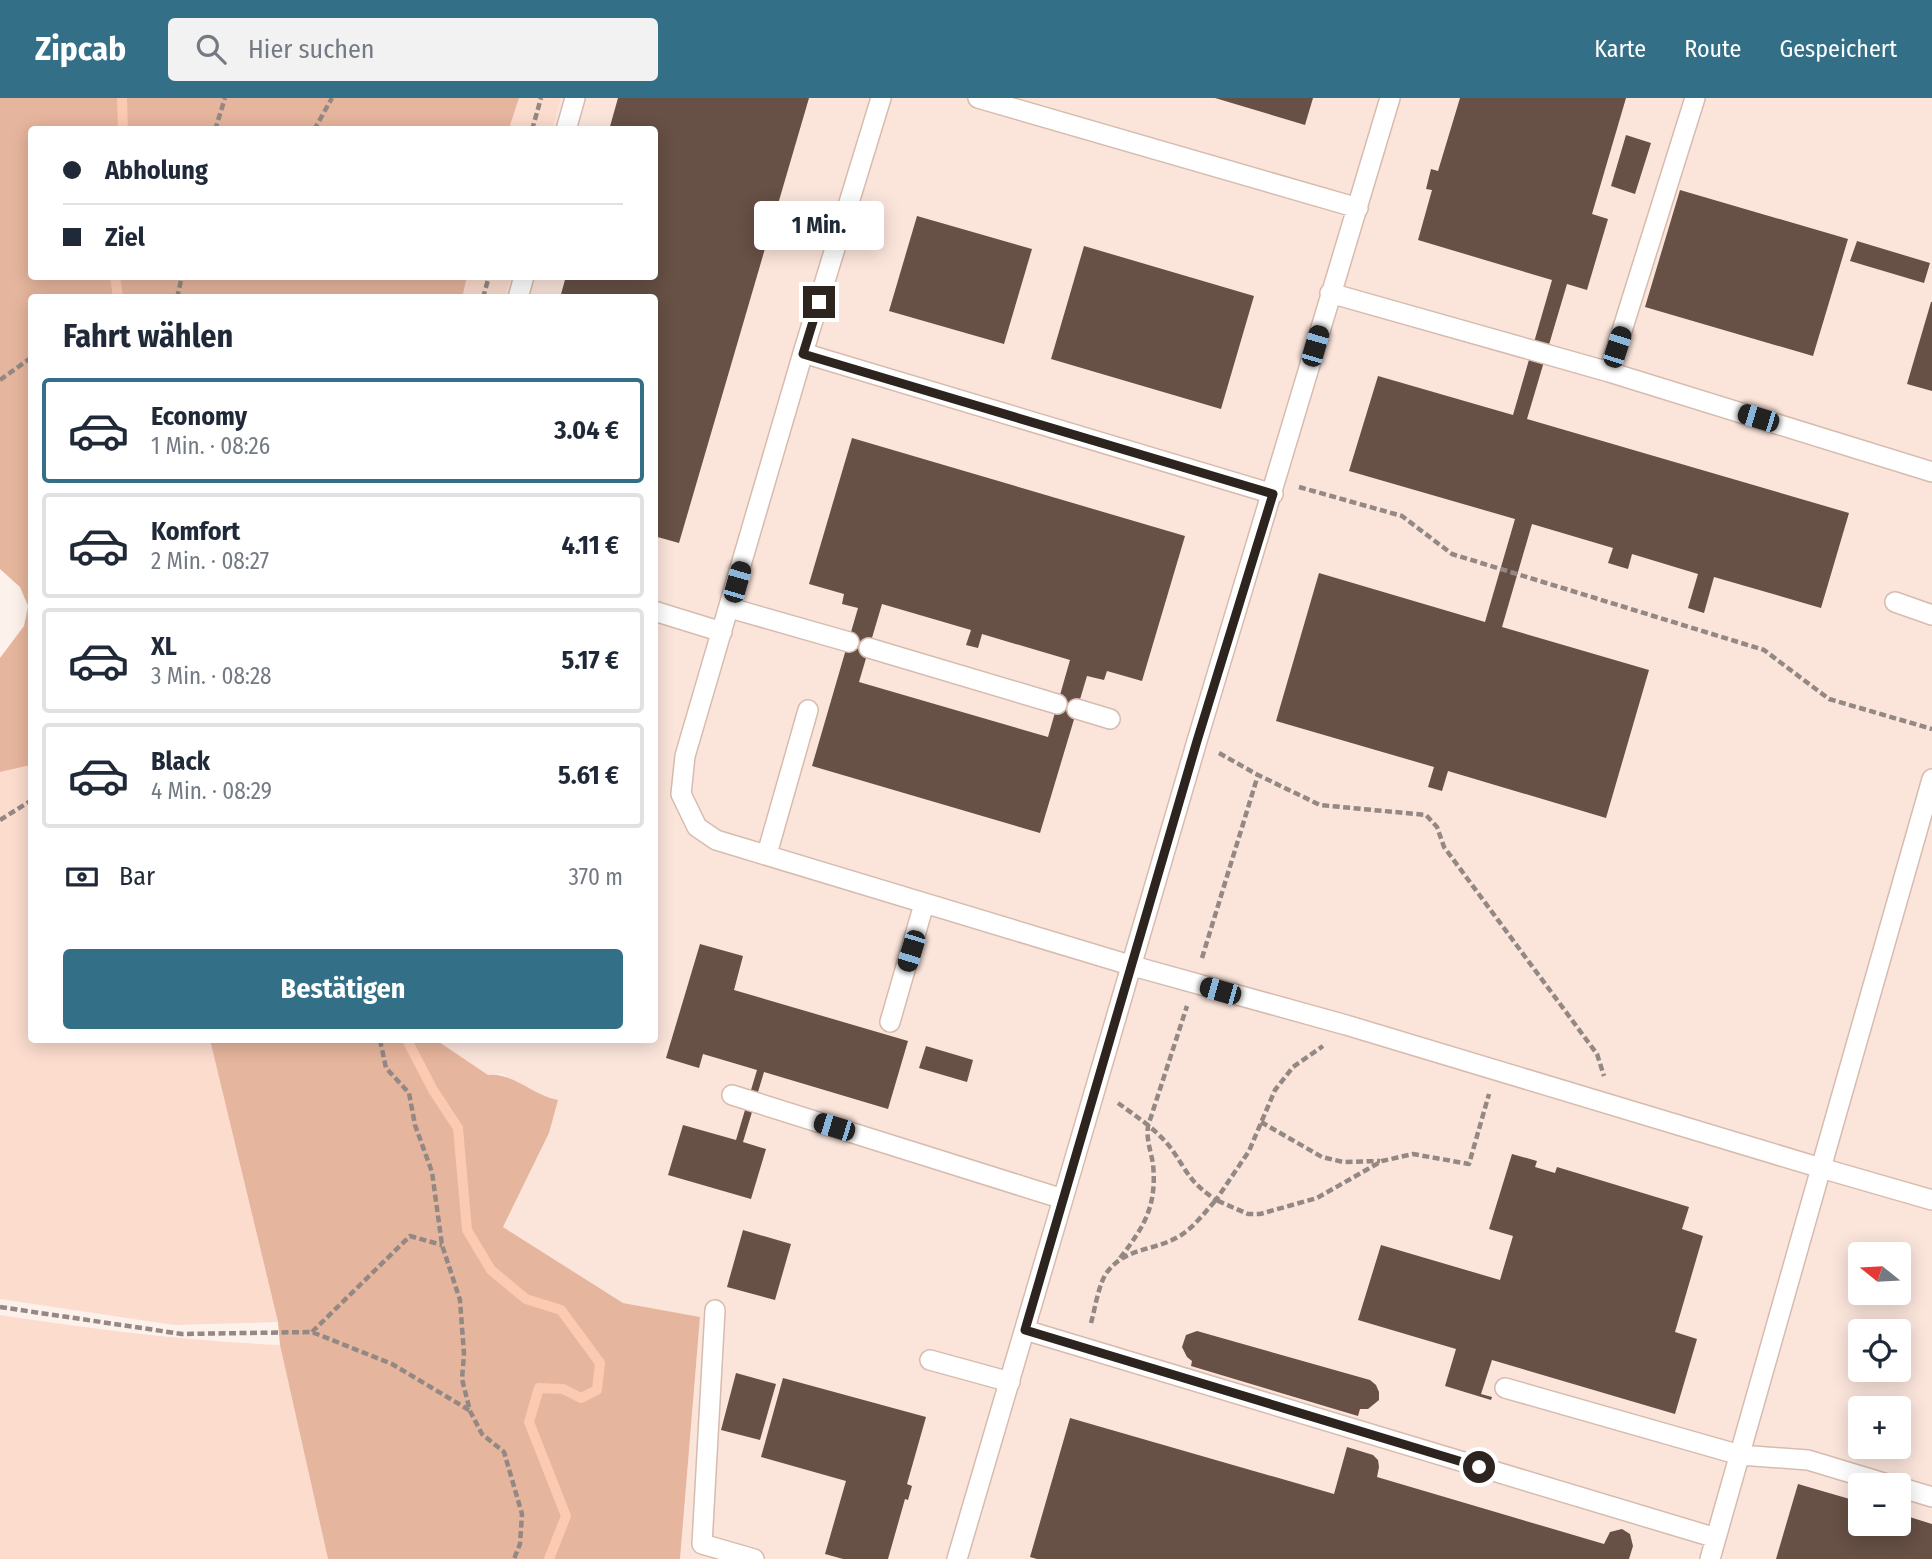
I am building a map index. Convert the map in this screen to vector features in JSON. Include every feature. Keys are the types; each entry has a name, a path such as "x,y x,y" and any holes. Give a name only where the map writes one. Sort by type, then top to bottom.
{"lane":[{"path":"567,126 575,98"},
{"path":"881,98 685,756 681,794 697,827 716,840 924,904 1132,966 1346,1025 1932,1200"},
{"path":"978,98 1358,208"},
{"path":"957,1559 1197,741 1390,98"},
{"path":"1609,372 1695,98"},
{"path":"1330,293 1609,372 1932,472"},
{"path":"803,354 1274,487"},
{"path":"1895,601 1932,615"},
{"path":"730,608 849,642"},
{"path":"658,612 722,632"},
{"path":"869,648 1057,704"},
{"path":"1077,709 1110,719"},
{"path":"767,854 808,710"},
{"path":"1710,1559 1932,779"},
{"path":"890,1022 924,904"},
{"path":"732,1095 1063,1199"},
{"path":"715,1310 702,1544 754,1559"},
{"path":"1025,1330 1716,1538"},
{"path":"930,1360 1010,1382"},
{"path":"1505,1388 1740,1455 1808,1460 1852,1473"},
{"path":"1911,1490 1932,1497"}],"path":[{"path":"216,126 225,98"},
{"path":"316,126 332,98"},
{"path":"533,126 541,98"},
{"path":"0,380 28,360"},
{"path":"1274,487 1402,516 1452,554 1764,650 1829,699 1932,729"},
{"path":"1197,741 1258,775 1321,805 1426,816 1437,827 1444,847 1597,1054 1612,1106"},
{"path":"1083,1348 1105,1273 1137,1237 1153,1202 1153,1160 1147,1134 1148,1126 1195,984 1258,775"},
{"path":"0,820 28,802"},
{"path":"1120,1258 1135,1250 1175,1239 1186,1233 1216,1200 1249,1151 1275,1090 1293,1067 1321,1048 1346,1025"},
{"path":"381,1043 386,1068 409,1093 415,1125 432,1172 442,1245 460,1300 464,1354 462,1379 470,1410 482,1434 504,1452 522,1514 520,1544 514,1559"},
{"path":"1261,1122 1322,1157 1343,1162 1382,1161 1413,1154 1469,1164 1496,1070"},
{"path":"1094,1095 1118,1104 1148,1126 1172,1151 1197,1187 1216,1200 1248,1214 1260,1214 1318,1198 1382,1161"},
{"path":"312,1332 411,1236 442,1245"},
{"path":"0,1307 182,1334 312,1332 392,1364 470,1410"}],"shaded area":[{"path":"0,98 519,98 510,126 28,126 28,280 466,280 463,294 28,294 28,606 20,587 0,569"},
{"path":"519,98 561,98 553,126 510,126"},
{"path":"561,98 1932,98 1932,1559 680,1559 700,1317 623,1303 503,1227 549,1133 544,1098 502,1074 488,1076 440,1043 658,1043 658,294 506,294 510,280 658,280 658,126 553,126"},
{"path":"466,280 510,280 506,294 463,294"},
{"path":"28,606 28,766 0,772 0,658 24,626"},
{"path":"28,766 28,1043 211,1043 278,1322 174,1325 0,1299 0,772"},
{"path":"211,1043 440,1043 488,1075 507,1077 539,1094 558,1100 549,1133 503,1227 623,1303 700,1317 680,1559 328,1559 280,1345 278,1322"},
{"path":"0,1315 139,1334 280,1345 328,1559 0,1559"}],"building":[{"path":"618,98 809,98 679,543 658,537 658,294 561,294 565,280 658,280 658,126 610,126"},
{"path":"1215,98 1313,98 1305,125"},
{"path":"1460,98 1626,98 1592,214 1608,219 1587,290 1567,284 1527,419 1849,513 1821,608 1714,577 1704,613 1688,608 1698,574 1632,554 1628,569 1608,563 1613,548 1532,524 1502,627 1649,670 1606,818 1448,771 1442,791 1428,787 1434,767 1276,721 1319,573 1485,622 1515,519 1349,471 1378,376 1513,415 1552,280 1418,240 1432,190 1426,189 1431,169 1438,171"},
{"path":"1626,135 1651,143 1635,194 1611,186"},
{"path":"1680,190 1848,239 1813,356 1645,307"},
{"path":"917,216 1032,249 1004,344 889,311"},
{"path":"1857,241 1930,263 1924,283 1850,261"},
{"path":"1084,246 1254,296 1221,409 1051,359"},
{"path":"1932,302 1932,391 1907,384"},
{"path":"852,438 1185,536 1142,681 1107,671 1104,680 1087,676 1040,833 812,766 858,608 842,604 844,594 809,584","holes":["882,604 971,630 966,645 978,648 982,634 1070,660 1048,737 859,682"]},
{"path":"700,944 743,956 734,990 908,1041 888,1109 764,1072 743,1142 766,1149 751,1199 668,1175 683,1125 736,1140 757,1070 703,1054 699,1068 666,1058"},
{"path":"926,1046 973,1060 967,1082 919,1068"},
{"path":"1512,1154 1537,1161 1535,1167 1555,1173 1557,1167 1689,1207 1682,1229 1703,1236 1675,1332 1697,1339 1675,1414 1492,1360 1481,1394 1492,1397 1491,1400 1445,1386 1456,1349 1358,1320 1381,1245 1500,1280 1513,1236 1489,1229"},
{"path":"743,1230 791,1244 775,1300 727,1287"},
{"path":"1197,1331 1370,1380 1376,1385 1379,1400 1368,1409 1360,1409 1358,1416 1191,1366 1192,1361 1182,1347 1186,1335"},
{"path":"736,1373 776,1384 760,1440 721,1430"},
{"path":"783,1378 926,1417 907,1484 912,1486 908,1500 905,1499 888,1559 843,1559 825,1554 846,1481 761,1457"},
{"path":"1070,1418 1334,1494 1347,1447 1373,1455 1378,1460 1377,1477 1604,1544 1610,1532 1622,1529 1630,1534 1633,1546 1629,1559 1037,1559 1030,1557"},
{"path":"1798,1484 1848,1499 1848,1536 1911,1536 1911,1517 1932,1524 1932,1559 1776,1559"}],"waterway":[{"path":"122,98 123,126"},
{"path":"116,280 117,294"},
{"path":"409,1043 433,1090 458,1128 467,1230 491,1270 526,1299 561,1310 600,1363 597,1390 581,1398 563,1389 539,1388 529,1422 566,1516 549,1559"}],"route":[{"path":"819,302 803,354 1273,494 1197,741 1025,1330 1479,1467"}]}
